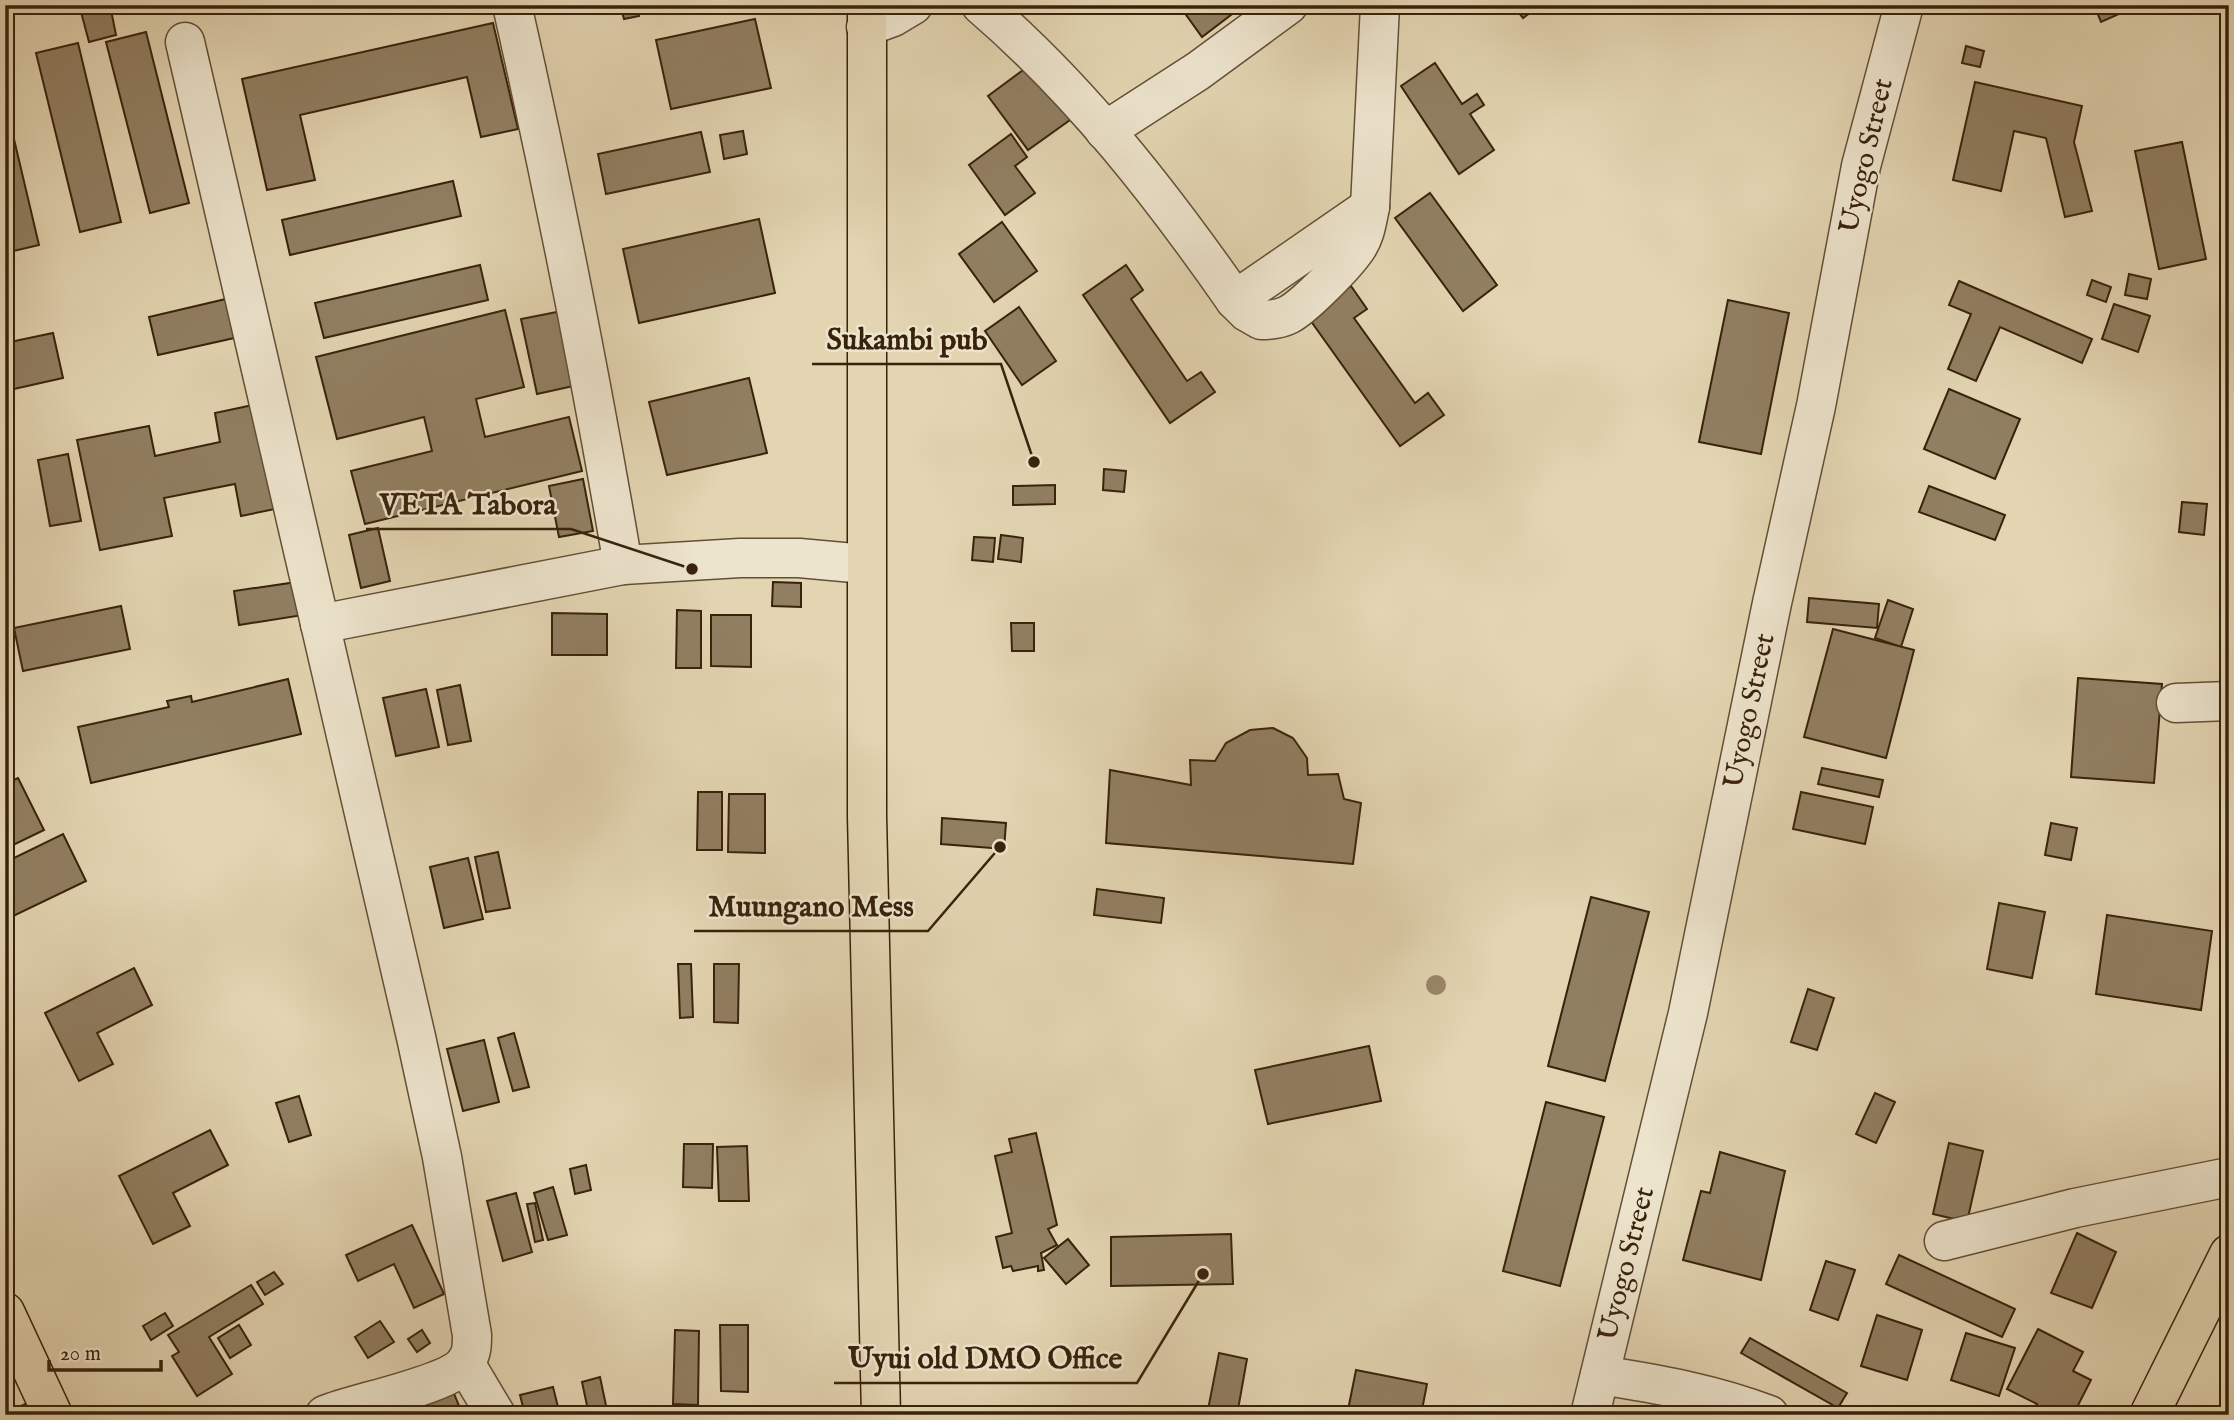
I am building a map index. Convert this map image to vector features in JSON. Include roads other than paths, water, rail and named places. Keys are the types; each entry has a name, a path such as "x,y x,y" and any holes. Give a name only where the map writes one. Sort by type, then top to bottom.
{"main road":[{"path":"867,16 867,816 881,1415"},
{"path":"2149,1415 2229,1254"},
{"path":"5,1312 53,1415"}],"street":[{"path":"512,5 589,368 623,565"},
{"path":"867,16 893,17 913,5"},
{"path":"981,5 1048,67 1105,131 1166,205 1235,300 1370,207 1380,5"},
{"path":"1105,131 1198,71 1288,5"},
{"name":"Uyogo Street","path":"1590,1415 1688,1013 1772,603 1816,406 1861,166 1904,5"},
{"path":"185,42 442,1157 472,1335 471,1352 466,1363 454,1373 433,1383 345,1406 325,1415"},
{"path":"320,624 623,565 740,558 799,558 865,564"},
{"path":"2176,704 2229,701"},
{"path":"1944,1241 2075,1208 2229,1177"},
{"path":"466,1363 496,1415"},
{"path":"1600,1375 1669,1386 1741,1404 1769,1415"}],"place":[{"name":"Sukambi pub","path":"1034,462"},
{"name":"VETA Tabora","path":"692,569"},
{"name":"Muungano Mess","path":"1000,847"},
{"name":"Uyui old DMO Office","path":"1203,1274"}]}
